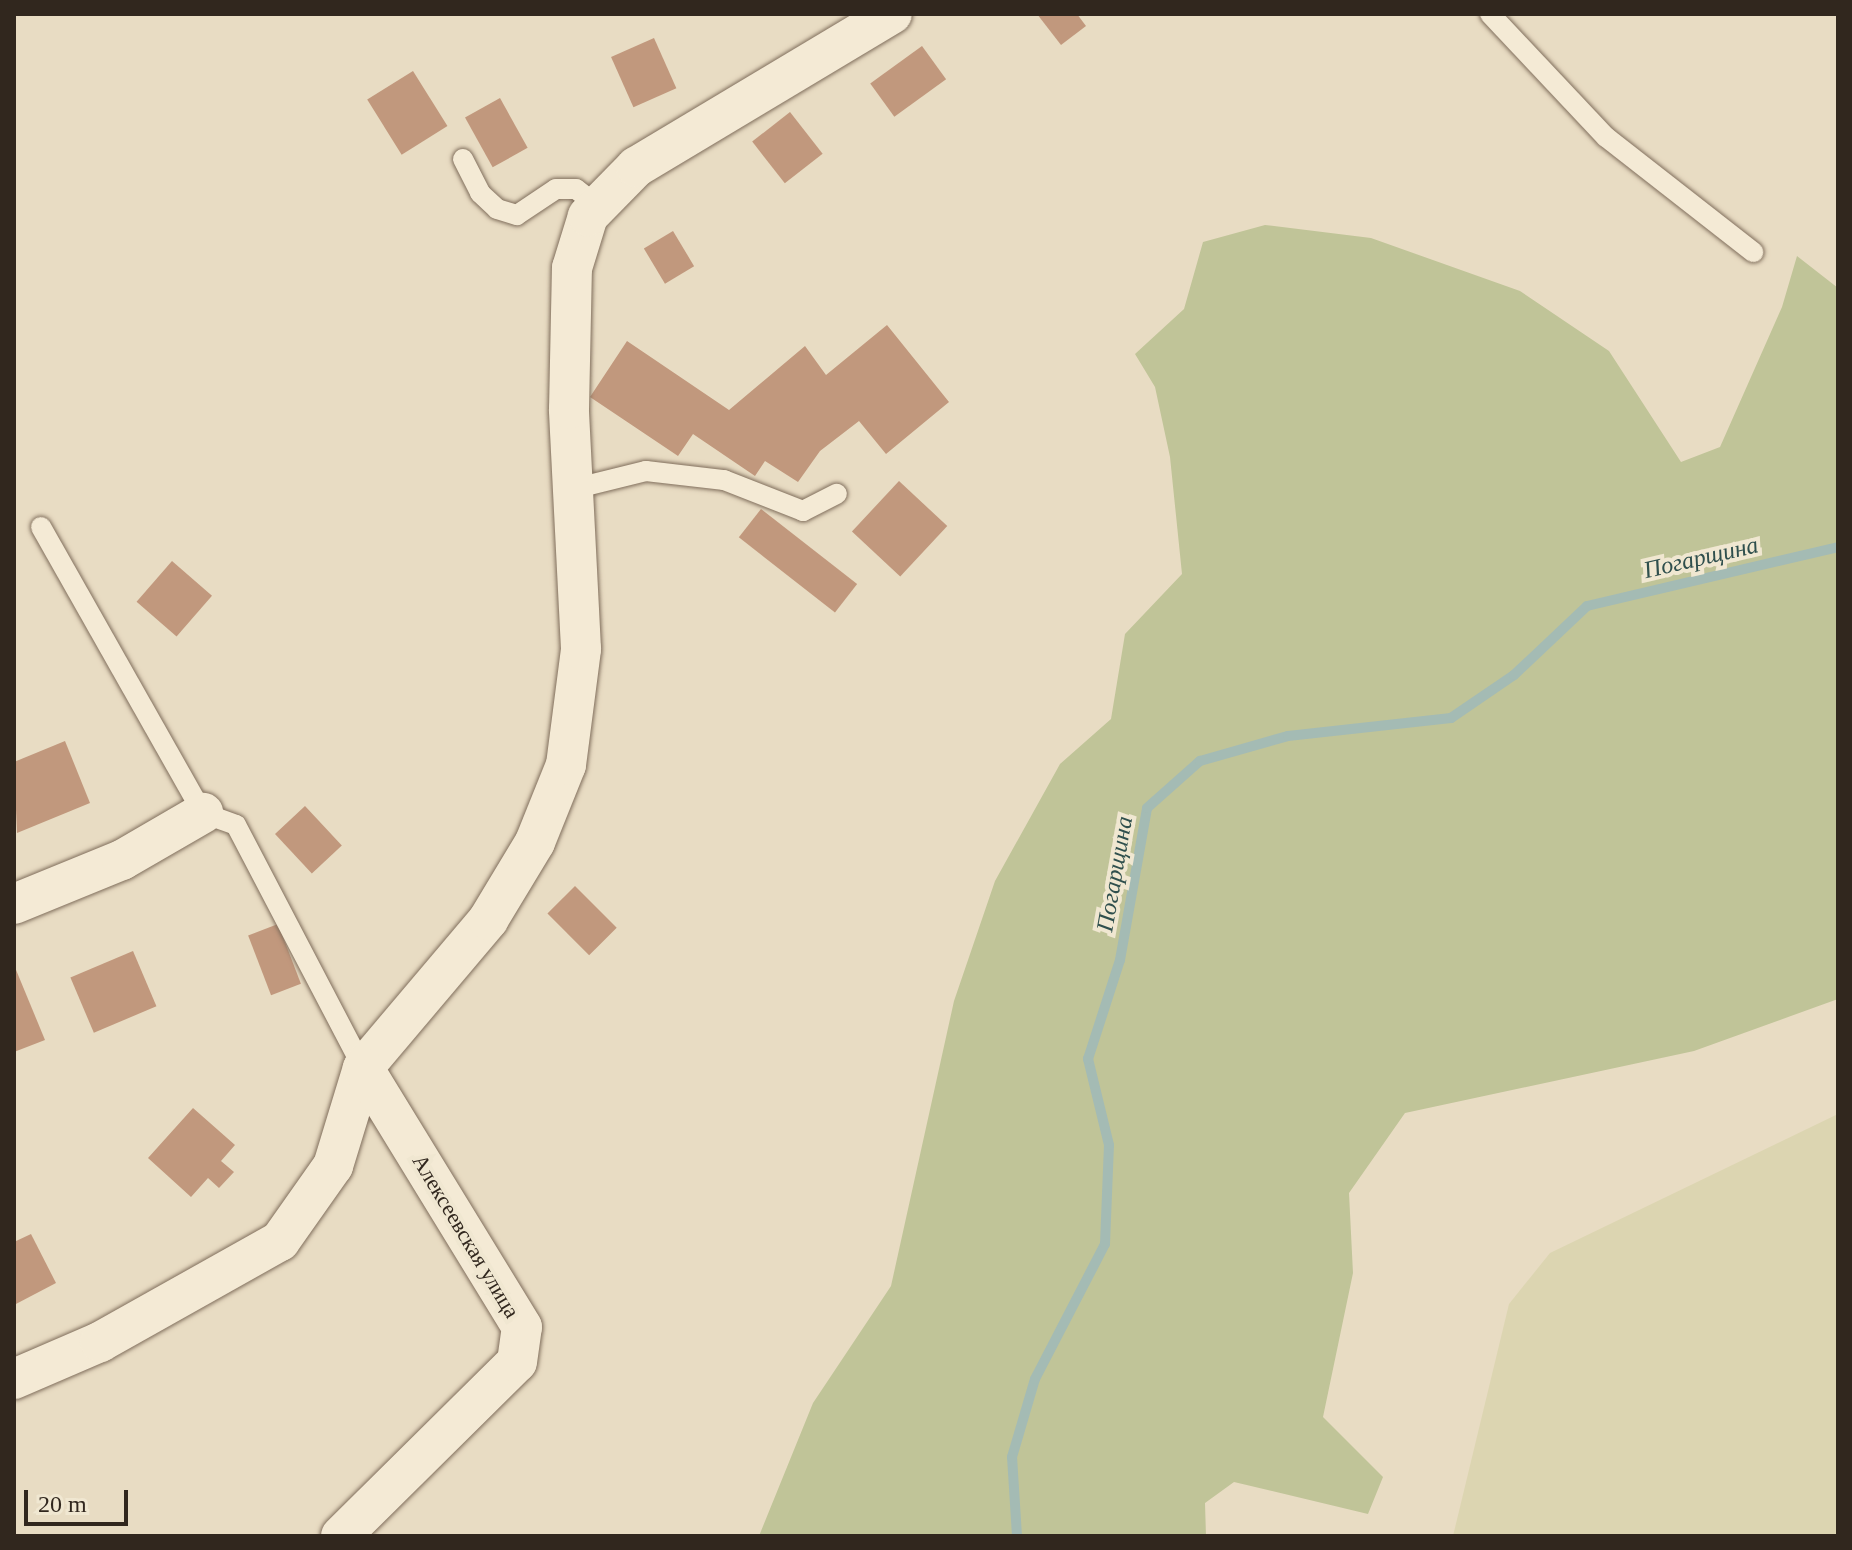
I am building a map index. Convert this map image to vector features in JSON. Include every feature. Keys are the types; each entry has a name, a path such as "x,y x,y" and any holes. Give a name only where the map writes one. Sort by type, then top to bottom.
{"street":[{"path":"14,1379 100,1342 280,1241 333,1166 363,1068 488,920 535,842 566,765 581,649 573,489 572,268 588,216 636,167 892,14"},
{"path":"14,904 122,860 203,813"},
{"name":"Алексеевская улица","path":"341,1536 517,1362 522,1327 363,1068"}],"lane":[{"path":"1490,14 1606,137 1753,252"},
{"path":"463,159 480,193 497,209 517,215 556,189 576,189 598,206"},
{"path":"573,489 646,471 724,480 803,511 837,494"},
{"path":"41,527 203,813 236,825 363,1068"}],"shaded area":[{"path":"1838,1114 1838,1536 1453,1536 1509,1304 1550,1253"}],"green space":[{"path":"1265,225 1371,238 1520,291 1609,351 1681,462 1720,447 1782,307 1797,256 1838,288 1838,999 1694,1051 1405,1113 1349,1193 1353,1273 1323,1417 1383,1477 1368,1514 1234,1482 1205,1503 1206,1536 759,1536 813,1403 891,1286 954,1001 995,881 1060,764 1111,719 1125,634 1182,574 1170,457 1155,387 1135,354 1184,309 1203,242"}],"building":[{"path":"1037,14 1077,14 1086,26 1061,45"},
{"path":"654,38 676,88 633,107 611,57"},
{"path":"922,46 946,79 894,117 870,84"},
{"path":"413,71 447,126 402,155 367,100"},
{"path":"500,98 528,148 493,167 465,117"},
{"path":"790,112 823,154 785,183 752,142"},
{"path":"673,231 694,266 665,284 644,249"},
{"path":"887,325 949,402 886,454 859,421 820,451 798,482 765,461 755,476 693,434 678,456 590,397 627,341 729,410 805,346 826,375"},
{"path":"899,481 947,526 900,576 852,531"},
{"path":"761,509 857,584 835,612 739,537"},
{"path":"172,561 212,596 177,637 137,602"},
{"path":"65,741 90,803 17,833 14,762"},
{"path":"305,806 342,845 312,873 275,834"},
{"path":"575,886 617,928 589,955 547,914"},
{"path":"278,924 301,984 271,995 248,935"},
{"path":"133,951 156,1006 94,1033 70,978"},
{"path":"14,965 45,1040 14,1052"},
{"path":"193,1108 235,1145 221,1161 234,1172 219,1188 208,1178 191,1197 148,1158"},
{"path":"31,1234 56,1283 14,1305 14,1242"}],"waterway":[{"name":"Погарщина","path":"1017,1536 1012,1457 1035,1379 1105,1244 1109,1145 1088,1059 1120,960 1147,808 1200,761 1288,736 1451,718 1514,675 1587,606 1838,547"}]}
